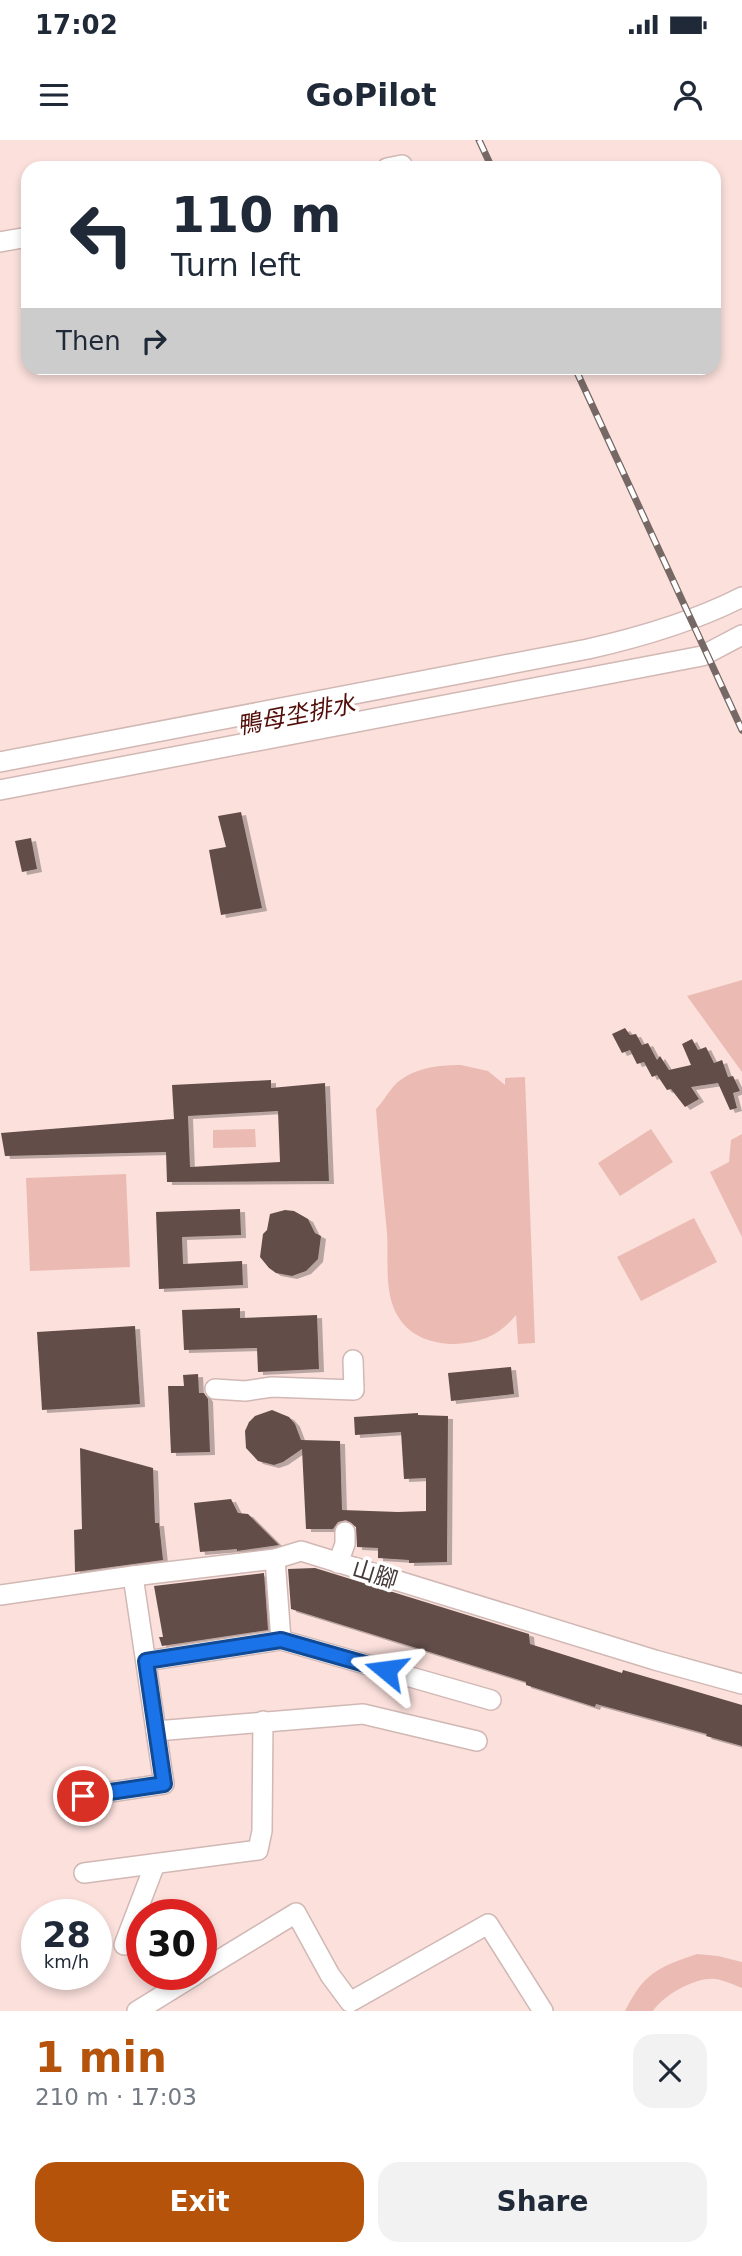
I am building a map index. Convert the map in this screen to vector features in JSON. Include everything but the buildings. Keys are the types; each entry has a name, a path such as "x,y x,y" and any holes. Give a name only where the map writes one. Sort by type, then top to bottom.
{"street":[{"path":"0,242 21,238"},
{"path":"0,762 588,649 641,637 717,610 742,597"},
{"path":"0,790 702,656 742,635"},
{"path":"215,1389 245,1391 272,1387 354,1390 353,1360"},
{"path":"338,1563 345,1544 345,1532"},
{"name":"山腳","path":"0,1595 275,1559 300,1551 742,1684"},
{"path":"275,1559 281,1640"},
{"path":"83,1796 164,1784 133,1576"},
{"path":"146,1661 281,1640 491,1700"},
{"path":"156,1731 363,1714 477,1741"},
{"path":"84,1873 258,1850 262,1831 263,1721"},
{"path":"124,1945 155,1864"},
{"path":"217,1962 296,1913 330,1975 354,2006 488,1924 543,2011"},
{"path":"138,2011 172,1990"}],"shaded area":[{"path":"742,980 742,1072 687,996"},
{"path":"461,1065 488,1071 505,1085 505,1078 525,1077 535,1343 518,1344 516,1315 497,1333 482,1340 455,1344 431,1341 416,1335 404,1325 391,1298 376,1109 393,1087 407,1076 433,1067"},
{"path":"255,1129 256,1147 213,1148 213,1130"},
{"path":"651,1129 673,1162 620,1196 598,1163"},
{"path":"742,1134 742,1237 710,1172 729,1162 731,1140"},
{"path":"126,1174 130,1267 30,1271 26,1178"},
{"path":"694,1218 717,1262 641,1301 617,1257"},
{"path":"697,1954 742,1962 742,1988 722,1980 707,1979 681,1988 653,2011 625,2011 639,1988 653,1973"}],"railway":[{"path":"479,140 489,161"},
{"path":"578,375 742,730"}],"route":[{"path":"83,1796 164,1784 146,1661 281,1640 386,1670"}],"water label":[{"name":"鴨母坔排水","path":"296,715"}]}
